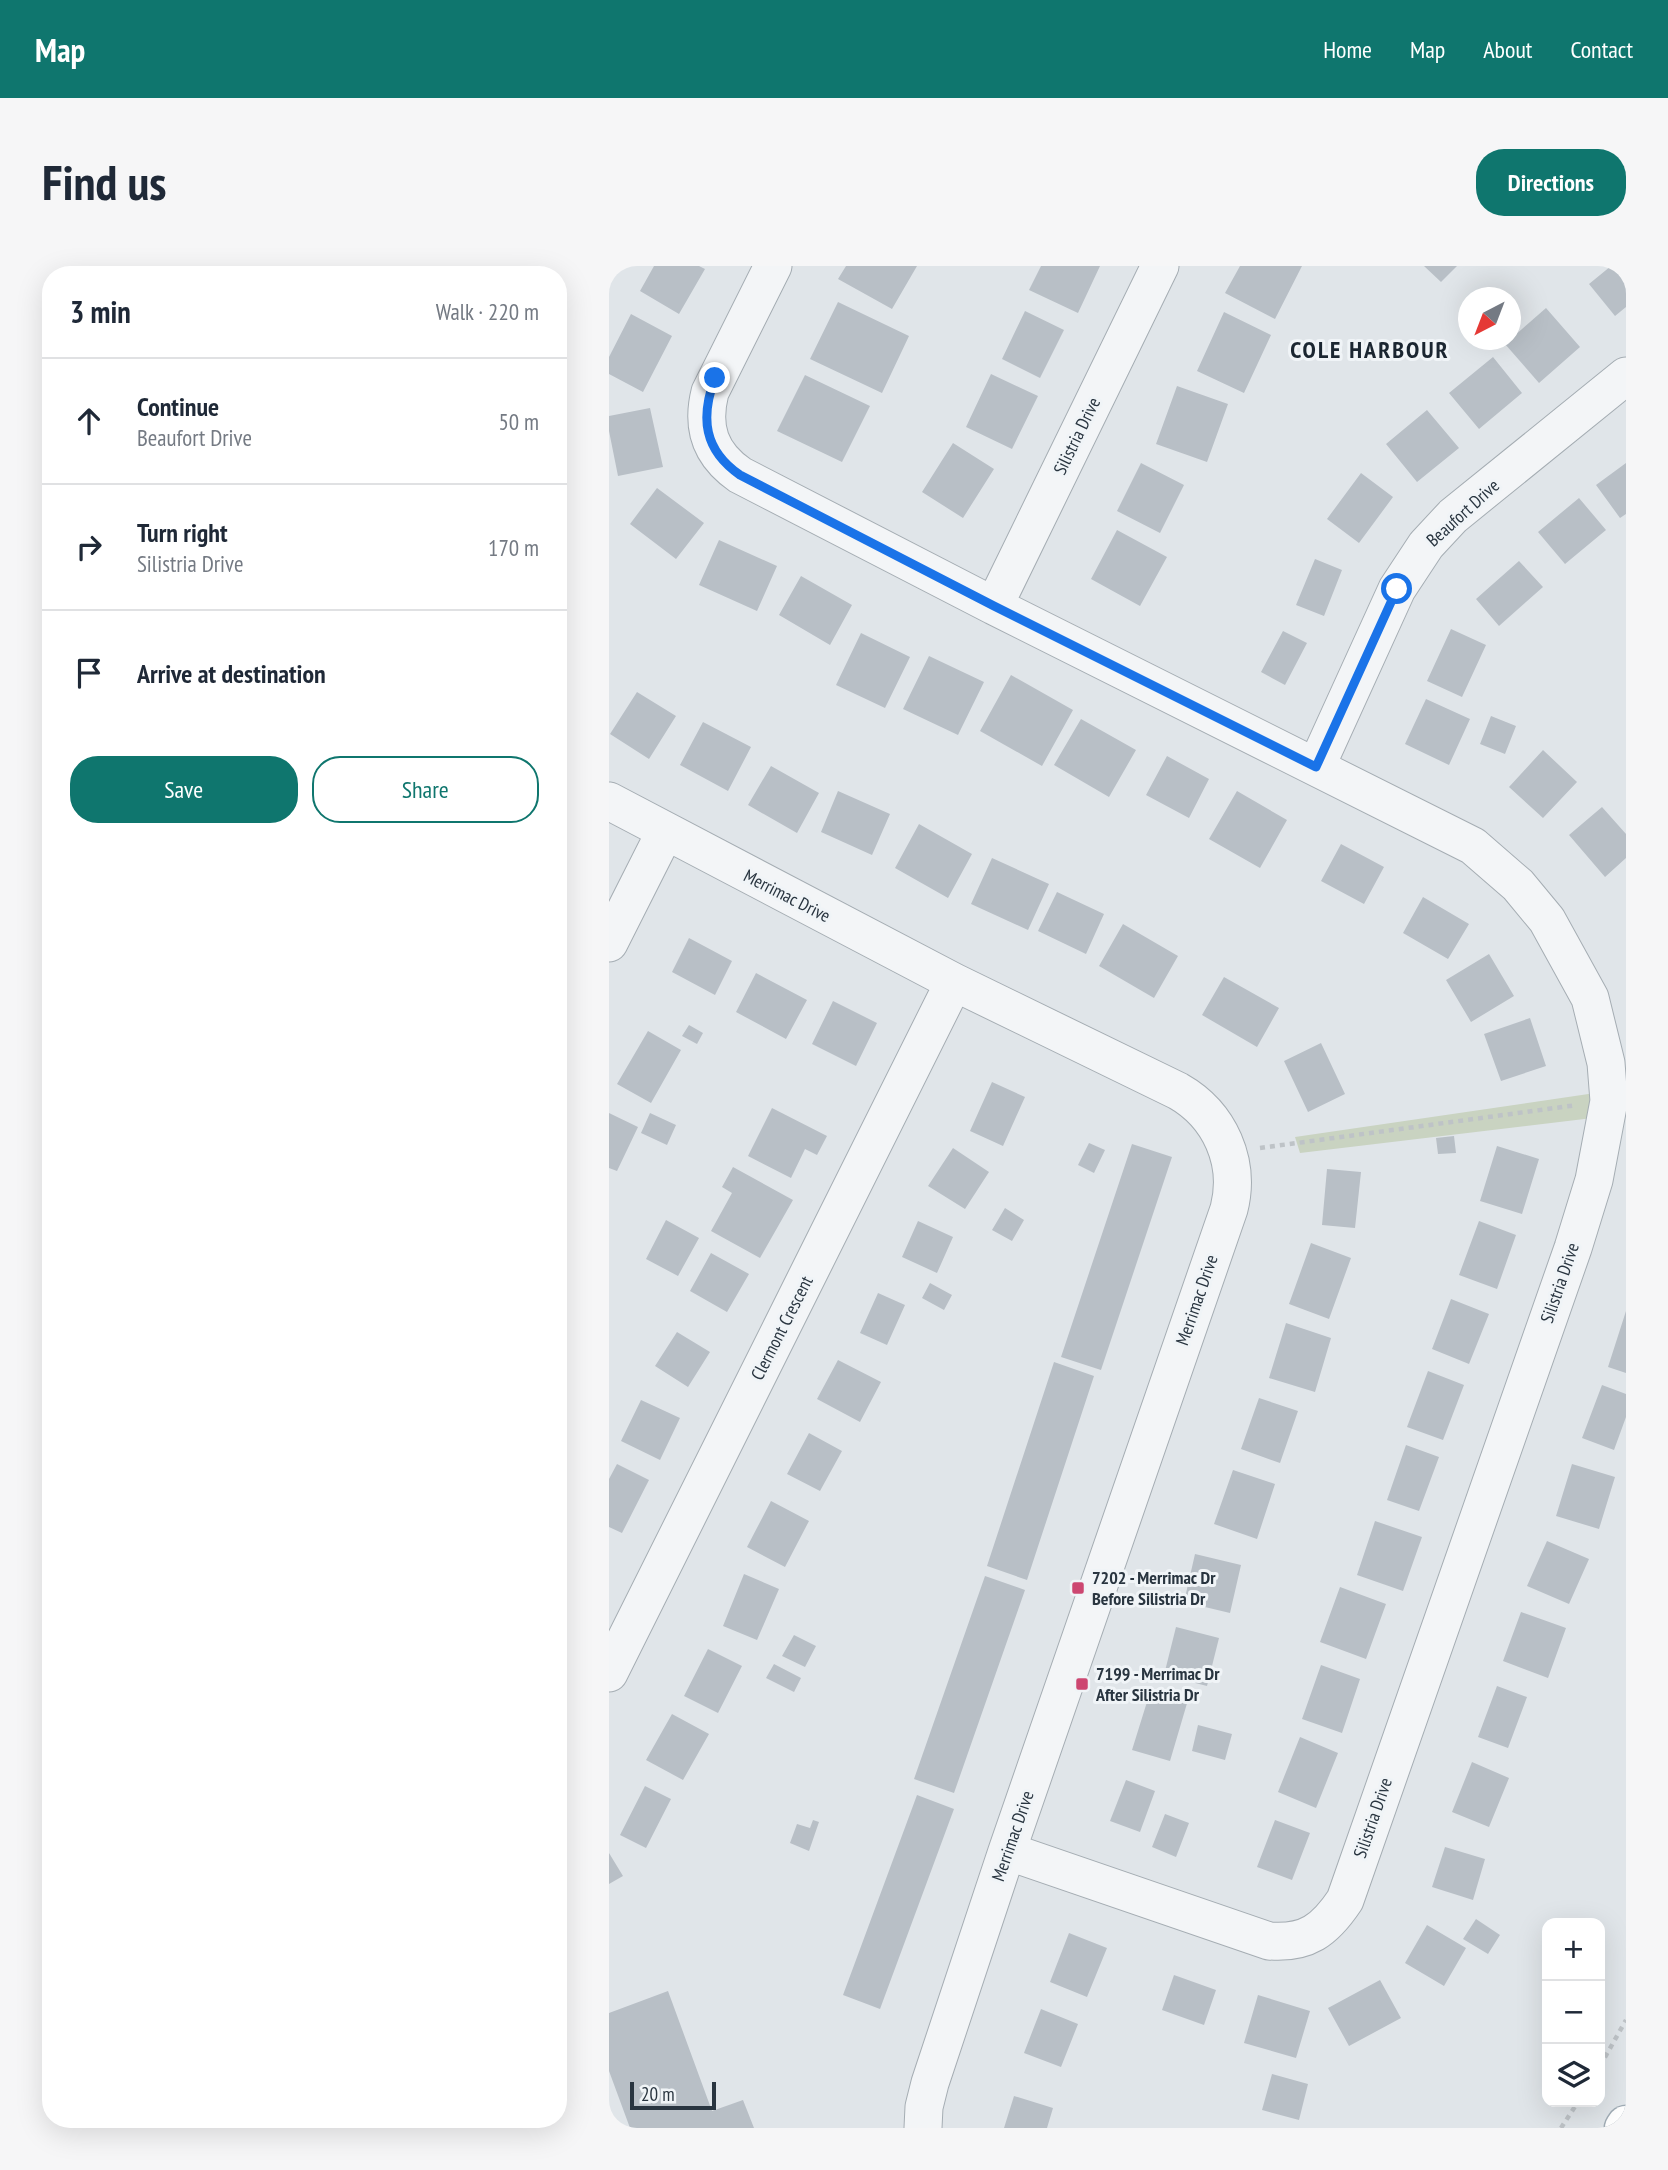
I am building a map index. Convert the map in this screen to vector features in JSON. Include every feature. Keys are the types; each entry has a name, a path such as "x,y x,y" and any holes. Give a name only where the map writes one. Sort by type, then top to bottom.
{"street":[{"name":"Silistria Drive","path":"773,266 710,392 707,430 720,458 740,475 994,606 1473,846 1518,885 1547,920 1590,998 1606,1062 1609,1101 1594,1180 1573,1248 1345,1900 1334,1917 1309,1937 1283,1942 1269,1941 1007,1851"},
{"name":"Silistria Drive","path":"994,606 1160,266"},
{"name":"Beaufort Drive","path":"1316,767 1397,589 1426,545 1453,516 1626,376"},
{"name":"Merrimac Drive","path":"609,802 954,982 1191,1098 1208,1115 1229,1152 1233,1177 1229,1209 1007,1851 930,2083 924,2107 923,2128"},
{"path":"609,943 666,832"},
{"name":"Clermont Crescent","path":"609,1673 954,982"}],"path":[{"path":"1229,1152 1609,1101"},
{"path":"1605,2057 1626,2020"},
{"path":"1561,2128 1574,2107"}],"green space":[{"path":"1602,1092 1601,1117 1300,1153 1295,1137"}],"building":[{"path":"654,266 699,266 705,269 679,314 640,291"},
{"path":"846,266 917,266 892,309 838,279"},
{"path":"1041,266 1100,266 1078,313 1029,290"},
{"path":"1240,266 1302,266 1275,319 1225,293"},
{"path":"1424,266 1457,266 1441,282"},
{"path":"1611,266 1626,266 1626,307 1615,316 1589,284"},
{"path":"838,302 909,336 882,393 810,359"},
{"path":"1546,308 1580,347 1539,383 1510,350 1521,350 1521,330"},
{"path":"1025,311 1064,330 1040,378 1002,359"},
{"path":"1224,312 1271,335 1244,393 1197,371"},
{"path":"631,314 672,336 643,392 609,374 609,357"},
{"path":"1493,357 1522,393 1479,429 1449,393"},
{"path":"991,374 1038,396 1012,449 966,427"},
{"path":"805,375 870,406 842,462 777,431"},
{"path":"1177,386 1228,404 1207,462 1156,444"},
{"path":"650,408 663,467 618,476 609,431 609,416"},
{"path":"1427,410 1459,448 1417,482 1386,444"},
{"path":"953,443 994,469 963,518 922,492"},
{"path":"1141,463 1184,485 1160,533 1117,511"},
{"path":"1626,463 1626,514 1620,518 1596,485"},
{"path":"1361,473 1393,497 1359,543 1327,519"},
{"path":"657,488 704,523 676,559 630,524"},
{"path":"1579,498 1606,530 1565,564 1538,532"},
{"path":"1117,530 1167,557 1140,606 1091,579"},
{"path":"719,540 777,566 757,611 699,585"},
{"path":"1315,559 1342,570 1324,616 1296,605"},
{"path":"1519,561 1543,587 1499,626 1476,599"},
{"path":"801,576 852,605 830,645 779,615"},
{"path":"1451,629 1486,645 1462,697 1427,681"},
{"path":"1283,631 1307,643 1285,685 1261,672"},
{"path":"861,633 910,657 885,708 836,685"},
{"path":"929,656 984,682 958,735 903,709"},
{"path":"1011,675 1073,710 1042,766 980,731"},
{"path":"637,692 676,716 649,759 610,734"},
{"path":"1426,699 1470,719 1449,765 1405,744"},
{"path":"1491,716 1516,726 1505,754 1480,744"},
{"path":"1081,719 1136,750 1109,797 1054,765"},
{"path":"703,722 751,747 728,791 680,765"},
{"path":"1543,750 1577,782 1543,818 1509,787"},
{"path":"1167,756 1209,779 1189,818 1146,795"},
{"path":"771,766 819,793 797,833 748,805"},
{"path":"838,791 890,814 872,855 821,832"},
{"path":"1237,791 1287,820 1260,868 1209,839"},
{"path":"1602,807 1626,834 1626,858 1605,877 1569,835"},
{"path":"919,824 972,854 948,898 895,868"},
{"path":"1341,844 1384,867 1364,904 1321,881"},
{"path":"992,858 1049,884 1028,930 971,904"},
{"path":"1057,892 1104,914 1086,954 1038,931"},
{"path":"1423,897 1469,924 1448,959 1403,933"},
{"path":"1123,924 1178,956 1154,998 1099,966"},
{"path":"689,938 732,961 715,995 672,972"},
{"path":"1489,954 1514,996 1471,1022 1446,980"},
{"path":"756,973 807,1000 786,1039 736,1012"},
{"path":"1224,977 1279,1008 1257,1047 1202,1015"},
{"path":"833,1001 877,1023 856,1066 812,1044"},
{"path":"1530,1018 1546,1066 1501,1081 1484,1034"},
{"path":"689,1025 703,1033 697,1044 682,1036"},
{"path":"648,1031 681,1050 651,1103 617,1084"},
{"path":"1321,1043 1345,1094 1308,1112 1284,1061"},
{"path":"992,1082 1025,1097 1003,1146 970,1131"},
{"path":"772,1108 827,1136 817,1155 805,1149 791,1178 748,1156"},
{"path":"609,1113 638,1127 617,1171 609,1168"},
{"path":"650,1113 676,1125 667,1145 641,1133"},
{"path":"1454,1136 1456,1153 1438,1154 1436,1138"},
{"path":"1089,1143 1105,1150 1094,1173 1078,1165"},
{"path":"1132,1144 1172,1157 1101,1370 1061,1357"},
{"path":"1497,1146 1539,1159 1522,1214 1480,1201"},
{"path":"953,1148 989,1172 965,1209 928,1186"},
{"path":"733,1167 793,1200 760,1258 711,1231 732,1193 722,1187"},
{"path":"1327,1169 1361,1172 1355,1228 1322,1225"},
{"path":"1005,1208 1024,1220 1012,1241 992,1230"},
{"path":"666,1220 699,1238 678,1276 646,1259"},
{"path":"918,1221 953,1237 937,1273 902,1257"},
{"path":"1479,1221 1516,1235 1497,1289 1459,1275"},
{"path":"1311,1243 1351,1258 1329,1319 1289,1304"},
{"path":"711,1253 749,1274 727,1312 690,1291"},
{"path":"930,1283 952,1295 944,1310 922,1298"},
{"path":"878,1293 905,1305 887,1345 860,1333"},
{"path":"1451,1299 1489,1314 1469,1364 1432,1349"},
{"path":"1626,1311 1626,1373 1608,1367"},
{"path":"1286,1323 1331,1338 1315,1392 1269,1378"},
{"path":"677,1332 710,1352 688,1387 655,1366"},
{"path":"838,1360 881,1382 860,1422 817,1399"},
{"path":"1054,1362 1094,1376 1027,1580 987,1566"},
{"path":"1428,1371 1464,1385 1443,1440 1407,1427"},
{"path":"1602,1385 1626,1394 1626,1417 1614,1450 1582,1438"},
{"path":"1259,1398 1298,1411 1280,1463 1241,1449"},
{"path":"641,1400 680,1418 660,1460 621,1441"},
{"path":"809,1433 842,1451 820,1491 787,1474"},
{"path":"1406,1445 1439,1457 1419,1511 1387,1500"},
{"path":"617,1464 649,1480 622,1533 609,1527 609,1479"},
{"path":"1572,1464 1615,1477 1599,1529 1556,1516"},
{"path":"1233,1470 1275,1484 1257,1539 1214,1524"},
{"path":"771,1501 809,1521 785,1567 747,1547"},
{"path":"1375,1521 1422,1537 1403,1591 1357,1575"},
{"path":"1547,1541 1589,1559 1569,1604 1527,1586"},
{"path":"1195,1554 1241,1565 1230,1613 1184,1602"},
{"path":"744,1574 779,1589 757,1640 723,1626"},
{"path":"985,1576 1025,1590 954,1793 914,1779"},
{"path":"1340,1587 1386,1604 1366,1659 1320,1642"},
{"path":"1521,1612 1566,1628 1548,1678 1503,1661"},
{"path":"1176,1627 1219,1638 1207,1686 1164,1675"},
{"path":"794,1635 816,1646 805,1667 782,1656"},
{"path":"708,1649 742,1666 718,1713 684,1696"},
{"path":"774,1664 801,1678 794,1692 766,1678"},
{"path":"1321,1665 1360,1679 1342,1733 1302,1719"},
{"path":"1497,1686 1527,1697 1508,1748 1478,1737"},
{"path":"1151,1689 1188,1700 1170,1761 1132,1750"},
{"path":"672,1714 709,1734 683,1780 646,1760"},
{"path":"1198,1725 1232,1734 1225,1760 1192,1751"},
{"path":"1300,1737 1338,1753 1316,1808 1278,1792"},
{"path":"1472,1762 1509,1778 1489,1827 1452,1812"},
{"path":"1126,1780 1155,1791 1140,1832 1110,1821"},
{"path":"645,1786 671,1799 646,1848 620,1835"},
{"path":"917,1795 954,1809 880,2009 843,1995"},
{"path":"1165,1814 1189,1823 1176,1857 1152,1847"},
{"path":"813,1820 819,1822 809,1851 790,1843 797,1824 810,1828"},
{"path":"1275,1820 1310,1833 1292,1880 1257,1867"},
{"path":"1445,1847 1485,1859 1473,1900 1432,1887"},
{"path":"609,1853 623,1876 609,1884"},
{"path":"1476,1919 1500,1935 1488,1954 1463,1939"},
{"path":"1427,1925 1466,1948 1444,1986 1405,1963"},
{"path":"1069,1933 1107,1948 1087,1997 1050,1982"},
{"path":"1174,1975 1216,1990 1204,2025 1162,2010"},
{"path":"1380,1980 1401,2018 1349,2046 1328,2008"},
{"path":"668,1991 712,2111 743,2100 754,2128 630,2128 609,2071 609,2013"},
{"path":"1258,1995 1310,2011 1296,2058 1244,2043"},
{"path":"1041,2009 1078,2024 1061,2067 1024,2053"},
{"path":"1272,2074 1308,2084 1299,2120 1262,2110"},
{"path":"1014,2096 1053,2108 1047,2128 1004,2128"}],"place":[{"name":"7202 - Merrimac Dr Before Silistria Dr","path":"1078,1588"},
{"name":"7199 - Merrimac Dr After Silistria Dr","path":"1082,1684"}],"district":[{"name":"COLE HARBOUR","path":"1370,350"}],"route":[{"path":"715,378 707,404 707,430 720,458 740,475 1316,767 1397,589"}]}
